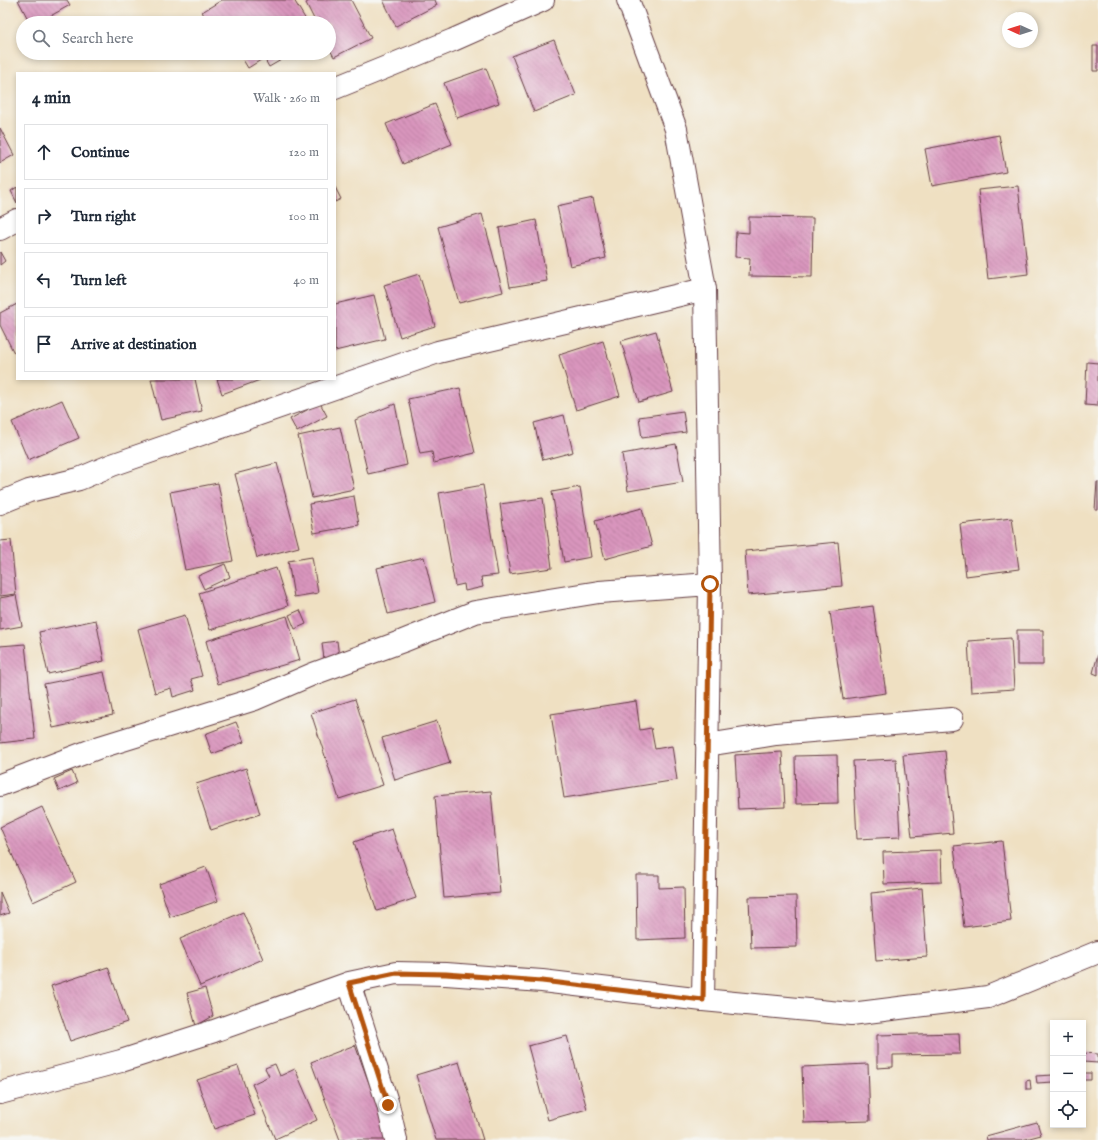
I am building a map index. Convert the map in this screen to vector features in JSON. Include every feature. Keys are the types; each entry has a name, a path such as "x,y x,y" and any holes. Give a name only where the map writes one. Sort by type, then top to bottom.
{"street":[{"path":"336,88 453,40 543,0"},
{"path":"628,0 676,129 705,289 710,584 703,1000"},
{"path":"336,88 441,47"},
{"path":"0,229 16,221"},
{"path":"0,503 29,491 79,479 112,465 438,352 705,289"},
{"path":"0,785 100,747 255,699 314,674 475,612 599,592 710,584"},
{"path":"707,745 776,734 952,719"},
{"path":"0,1093 122,1061 214,1031 349,983 396,973 446,974 542,981 703,1000 851,1014 988,997 1098,952"},
{"path":"349,983 388,1105 396,1140"}],"building":[{"path":"18,0 67,0 70,5 50,16 26,16"},
{"path":"222,0 294,0 304,16 205,16 202,12"},
{"path":"311,0 351,0 371,38 336,56 336,16 312,16 306,3"},
{"path":"383,0 435,0 437,5 396,26"},
{"path":"554,40 576,95 534,112 512,56"},
{"path":"1093,46 1098,46 1098,71 1093,71"},
{"path":"243,60 261,60 248,68"},
{"path":"265,60 281,60 269,67"},
{"path":"486,68 499,103 457,118 444,83"},
{"path":"435,104 452,144 403,164 386,124"},
{"path":"0,128 14,155 0,163"},
{"path":"999,135 1006,172 932,186 925,149"},
{"path":"1018,186 1028,274 988,279 978,190"},
{"path":"16,188 16,201 11,191"},
{"path":"336,189 341,199 336,202"},
{"path":"593,198 606,258 570,266 557,206"},
{"path":"482,214 503,292 459,303 438,227"},
{"path":"749,217 813,218 812,277 749,276 750,258 735,257 736,232 749,233"},
{"path":"536,220 547,281 510,287 499,228"},
{"path":"0,252 5,261 0,265"},
{"path":"419,274 435,326 400,337 384,285"},
{"path":"374,295 385,339 336,351 336,304"},
{"path":"16,305 16,352 14,353 0,325 0,313"},
{"path":"656,331 673,392 639,402 621,341"},
{"path":"603,341 620,396 576,410 559,355"},
{"path":"1087,362 1098,363 1098,406 1085,405"},
{"path":"151,380 195,380 202,411 161,420"},
{"path":"217,380 260,380 222,394"},
{"path":"460,388 475,453 434,463 432,452 420,454 408,399"},
{"path":"62,400 79,438 28,460 12,422"},
{"path":"320,403 327,416 297,432 290,419"},
{"path":"395,404 407,465 368,474 355,420"},
{"path":"683,411 686,432 642,438 639,417"},
{"path":"564,415 573,452 543,460 534,423"},
{"path":"340,427 354,489 312,498 298,436"},
{"path":"676,444 683,482 628,491 622,454"},
{"path":"277,463 299,547 257,558 235,474"},
{"path":"1097,482 1098,510 1095,510"},
{"path":"218,483 233,561 185,570 170,492"},
{"path":"483,485 498,575 481,577 483,587 465,591 464,584 455,586 439,493"},
{"path":"580,487 591,557 564,562 552,492"},
{"path":"354,496 359,525 314,533 309,504"},
{"path":"543,498 552,568 510,574 500,504"},
{"path":"642,508 652,546 605,559 595,521"},
{"path":"1012,518 1019,569 966,576 960,524"},
{"path":"11,540 16,594 0,596 0,541"},
{"path":"838,542 842,586 748,595 745,551"},
{"path":"312,557 318,593 294,597 288,561"},
{"path":"424,557 435,602 388,614 377,568"},
{"path":"225,564 230,577 204,589 198,576"},
{"path":"276,568 288,606 210,630 199,593"},
{"path":"16,595 22,626 0,630 0,598"},
{"path":"873,606 886,693 843,699 830,612"},
{"path":"300,610 306,624 295,629 289,615"},
{"path":"185,615 202,676 191,679 195,690 173,697 171,688 155,693 138,629"},
{"path":"287,616 300,660 218,684 206,641"},
{"path":"96,620 104,661 48,674 39,632"},
{"path":"1017,630 1043,630 1043,665 1017,665"},
{"path":"1011,638 1014,689 971,692 968,641"},
{"path":"337,641 339,657 324,659 322,643"},
{"path":"25,644 35,739 0,743 0,646"},
{"path":"1098,654 1098,675 1093,673"},
{"path":"104,672 113,715 53,728 44,684"},
{"path":"355,699 383,785 339,799 311,713"},
{"path":"636,701 640,730 651,728 655,749 672,746 677,780 564,798 551,714"},
{"path":"437,721 450,763 395,780 382,738"},
{"path":"236,722 244,742 212,754 205,734"},
{"path":"945,751 953,833 912,837 903,755"},
{"path":"782,752 785,807 738,809 735,755"},
{"path":"837,755 838,803 796,804 795,756"},
{"path":"896,759 900,837 857,839 853,761"},
{"path":"246,768 260,814 211,830 196,784"},
{"path":"72,771 77,783 59,791 54,779"},
{"path":"491,791 500,893 444,898 435,796"},
{"path":"42,807 76,882 33,902 0,827"},
{"path":"392,829 416,898 377,911 354,842"},
{"path":"1002,841 1011,921 964,927 954,846"},
{"path":"941,850 942,882 884,884 883,852"},
{"path":"206,867 218,901 170,917 159,884"},
{"path":"636,875 659,875 659,888 684,887 685,938 637,940"},
{"path":"922,888 927,957 876,961 871,893"},
{"path":"0,892 9,913 0,916"},
{"path":"796,896 797,947 751,948 749,897"},
{"path":"243,912 263,959 200,986 180,939"},
{"path":"108,967 127,1022 70,1041 51,986"},
{"path":"205,988 213,1016 196,1026 187,993"},
{"path":"959,1033 960,1054 893,1055 893,1067 877,1068 877,1035"},
{"path":"567,1036 587,1109 548,1120 528,1046"},
{"path":"355,1045 390,1140 340,1140 311,1062"},
{"path":"1086,1053 1098,1054 1098,1063 1086,1062"},
{"path":"459,1062 483,1140 436,1140 416,1075"},
{"path":"275,1064 280,1076 295,1069 317,1120 275,1139 252,1084 269,1076 265,1068"},
{"path":"868,1064 870,1121 804,1123 802,1067"},
{"path":"238,1066 255,1115 214,1129 197,1080"},
{"path":"1086,1073 1091,1073 1091,1080 1086,1080"},
{"path":"1050,1075 1050,1082 1037,1083 1036,1076"},
{"path":"1030,1080 1031,1089 1026,1089 1026,1081"},
{"path":"1037,1122 1041,1135 1022,1140 987,1140 986,1136"}],"route":[{"path":"388,1105 349,983 396,973 446,974 542,981 703,1000 710,584"}]}
